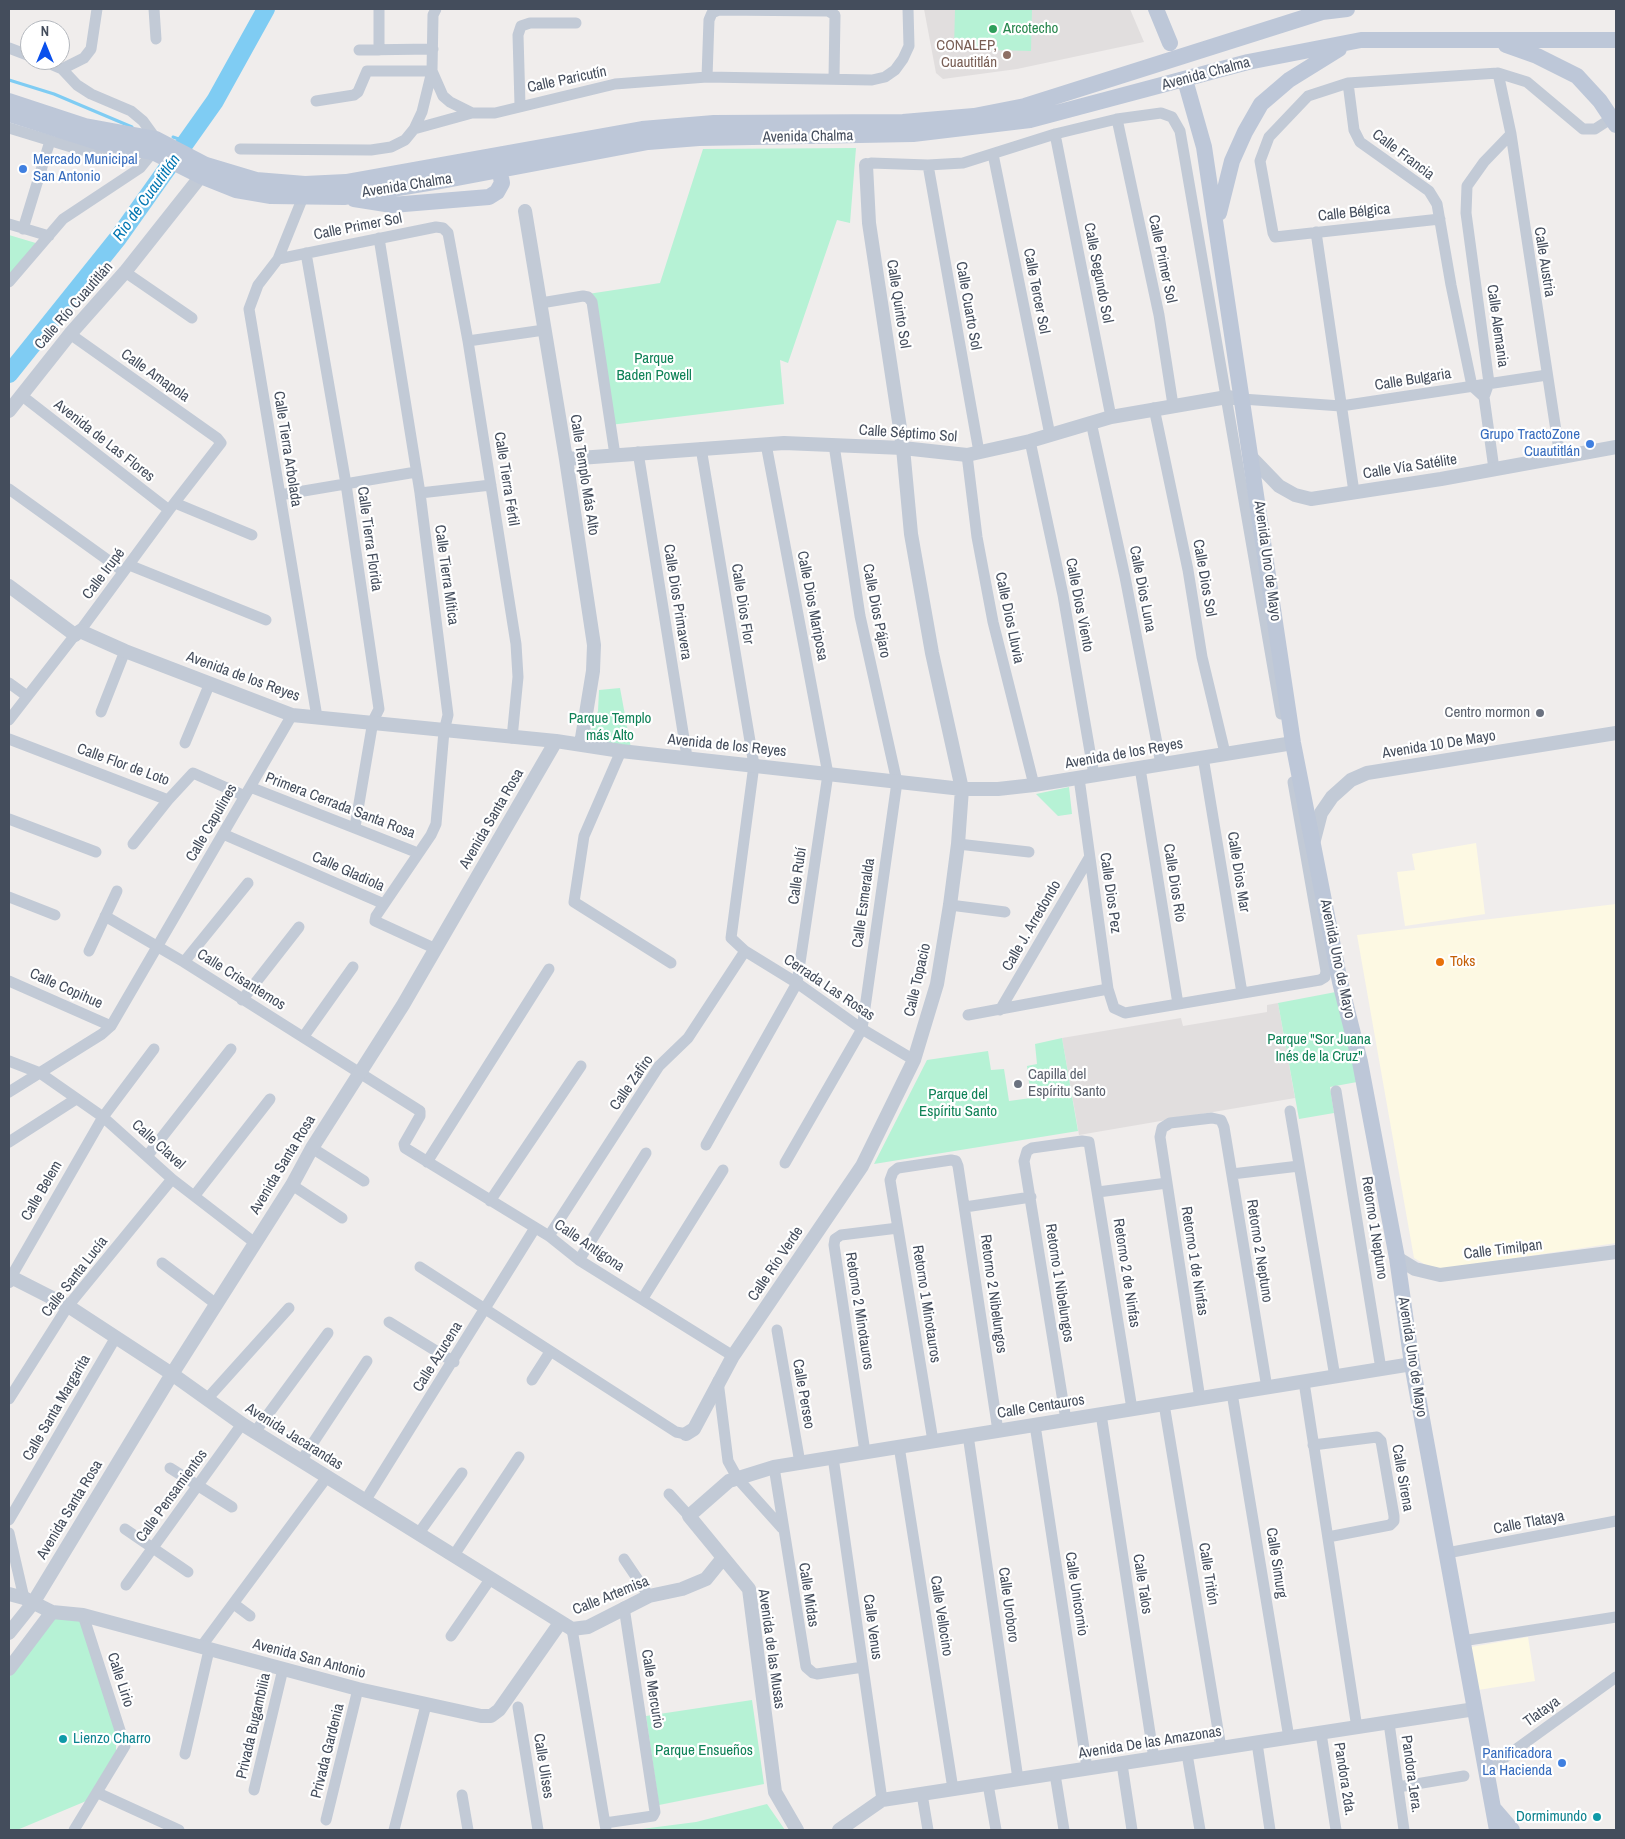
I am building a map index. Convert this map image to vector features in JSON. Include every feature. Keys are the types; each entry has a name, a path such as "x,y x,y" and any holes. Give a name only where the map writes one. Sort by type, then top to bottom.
{"main road":[{"path":"1156,9 1170,43"},
{"name":"Avenida Chalma","path":"1027,113 1319,10 1347,9"},
{"path":"1217,227 1222,194 1232,161 1245,132 1261,104 1304,69 1334,52 1361,40"},
{"name":"Avenida Chalma","path":"9,101 85,126 166,149 206,165 256,180 305,184 346,182 648,142 699,138 913,134 1027,113 1248,62 1361,40 1616,40"},
{"path":"1492,41 1537,56 1577,76 1600,100 1614,121"},
{"name":"Avenida Uno de Mayo","path":"1186,87 1204,147 1217,227 1234,398 1251,457 1290,744 1314,851 1330,958 1360,1062 1397,1258 1412,1364 1497,1830"},
{"name":"Avenida Chalma","path":"9,114 97,142 166,149 201,176 236,190 271,196 303,198 344,197 498,162"},
{"path":"344,197 392,205 490,197 497,192 502,183 498,162"},
{"path":"1493,1808 1512,1830"}],"street":[{"path":"70,65 84,58 91,49 97,9"},
{"path":"154,9 156,39"},
{"path":"379,9 379,50"},
{"path":"414,129 422,112 432,71 433,15 436,9"},
{"name":"Calle Paricutín","path":"240,149 372,150 405,140 414,129 472,113 495,112 615,84 707,77 872,80 885,76 894,70 903,59 909,46 908,9"},
{"path":"707,77 709,20 712,13 719,10 828,11 835,15 837,22 834,78"},
{"path":"520,105 518,35 521,26 530,22 576,23"},
{"path":"359,50 433,49"},
{"path":"9,282 64,219 166,149 143,121 131,111 77,85 63,70"},
{"path":"316,101 354,95 358,92 367,71 432,71"},
{"path":"432,71 443,96 450,102 472,113"},
{"path":"1348,83 1498,73 1527,82 1583,129 1595,129 1614,121"},
{"name":"Calle Austria","path":"1498,73 1511,134 1560,457"},
{"name":"Calle Francia","path":"1348,83 1354,130 1360,142 1429,191 1437,204 1451,285 1472,386"},
{"name":"Calle Bélgica","path":"1348,83 1308,96 1269,137 1260,162 1275,237 1440,219"},
{"path":"866,165 871,163 928,165 963,163 1055,134 1117,119 1161,113 1172,117 1180,131 1234,398 1290,744 1330,958 1325,977 1320,980 1178,1004"},
{"name":"Calle Primer Sol","path":"1117,119 1159,315 1173,405"},
{"path":"9,128 92,152 115,144"},
{"name":"Calle Segundo Sol","path":"1055,134 1110,417"},
{"name":"Calle Alemania","path":"1494,469 1484,397 1489,383 1466,213 1467,186 1484,162 1511,134"},
{"path":"23,229 50,141"},
{"name":"Calle Tercer Sol","path":"993,154 1050,435"},
{"name":"Calle Quinto Sol","path":"866,165 869,224 903,448 911,534 932,652 962,788"},
{"name":"Calle Cuarto Sol","path":"928,165 973,453"},
{"name":"Calle Río Cuautitlán","path":"9,411 70,334 125,272 201,176"},
{"name":"Calle Tierra Arbolada","path":"303,198 278,259 258,285 249,309 317,717"},
{"name":"Calle Templo Más Alto","path":"525,211 566,459 594,645 581,744"},
{"path":"9,224 49,236"},
{"name":"Calle Primer Sol","path":"278,259 436,227 443,228"},
{"name":"Calle Tierra Fértil","path":"443,228 448,233 468,341 516,644 518,677 512,738"},
{"path":"1316,232 1354,492"},
{"name":"Calle Tierra Mítica","path":"379,238 420,493 448,715 444,731 436,824 431,835 384,904"},
{"name":"Calle Tierra Florida","path":"306,253 346,484 379,709 373,721 355,827"},
{"path":"125,272 192,318"},
{"path":"541,303 582,296 588,297 592,302 615,455"},
{"path":"468,341 544,330"},
{"name":"Calle Amapola","path":"70,334 217,438 221,444"},
{"name":"Calle Bulgaria","path":"1234,398 1341,406 1547,375"},
{"path":"1472,386 1484,397"},
{"name":"Avenida de Las Flores","path":"21,395 172,507 252,535"},
{"name":"Calle Séptimo Sol","path":"566,459 638,452 766,444 903,448 973,453 1030,441 1110,417 1173,405 1234,398"},
{"name":"Calle Dios Sol","path":"1154,408 1188,570 1202,657 1225,753"},
{"name":"Calle Dios Luna","path":"1092,422 1125,577 1161,764"},
{"name":"Calle Dios Viento","path":"1030,441 1063,595 1094,775"},
{"name":"Calle Irupé","path":"9,720 78,633 221,444"},
{"name":"Calle Dios Mariposa","path":"766,444 828,774"},
{"name":"Calle Dios Pájaro","path":"834,445 860,616 897,782"},
{"name":"Calle Vía Satélite","path":"1251,457 1280,486 1295,495 1312,499 1616,447"},
{"name":"Calle Dios Flor","path":"702,448 754,764"},
{"name":"Calle Dios Primavera","path":"638,452 687,757"},
{"name":"Calle Dios Lluvia","path":"973,453 978,537 992,622 1034,785"},
{"path":"280,495 416,472"},
{"path":"420,493 492,485"},
{"path":"9,489 126,568 266,620"},
{"name":"Avenida de los Reyes","path":"9,586 78,633 292,715 373,721 444,731 556,741 621,751 962,788 998,789 1034,785 1290,744"},
{"path":"101,712 125,651"},
{"path":"9,682 27,696"},
{"path":"185,743 210,683"},
{"name":"Calle Capulines","path":"111,1026 292,715"},
{"name":"Avenida 10 De Mayo","path":"1314,851 1317,822 1326,804 1338,790 1359,776 1616,732"},
{"name":"Calle Flor de Loto","path":"9,739 168,800 192,773 248,791"},
{"name":"Avenida Santa Rosa","path":"9,1633 28,1600 292,1185 312,1148 403,1005 556,741"},
{"path":"621,751 584,836 574,902 671,963"},
{"name":"Calle Dios Mar","path":"1203,757 1242,993"},
{"name":"Cerrada Las Rosas","path":"754,764 731,938 745,951 797,983 862,1029 914,1060"},
{"name":"Calle Dios Río","path":"1140,768 1178,1004"},
{"name":"Calle Rubí","path":"797,983 828,774"},
{"name":"Calle Dios Pez","path":"1079,778 1108,989 1112,1004 1117,1011 1125,1013 1178,1004"},
{"name":"Calle Esmeralda","path":"862,1029 897,782"},
{"name":"Calle Topacio","path":"862,1166 914,1060 937,984 958,844 962,788"},
{"name":"Primera Cerrada Santa Rosa","path":"248,791 355,827 418,853"},
{"path":"133,844 168,800"},
{"path":"9,819 96,852"},
{"name":"Calle Gladiola","path":"223,834 384,904 376,916 379,924 436,949"},
{"path":"958,844 1029,852"},
{"name":"Calle J. Arredondo","path":"1000,1010 1089,858"},
{"path":"184,962 248,883"},
{"path":"89,951 117,891"},
{"path":"9,897 55,915"},
{"path":"950,905 1005,912"},
{"name":"Calle Crisantemos","path":"105,916 158,946 242,1000 360,1071"},
{"path":"242,1000 300,927"},
{"name":"Calle Zafiro","path":"549,1236 659,1066 688,1038 745,951"},
{"path":"304,1036 353,967"},
{"path":"427,1162 549,969"},
{"name":"Calle Copihue","path":"9,981 111,1026"},
{"path":"706,1145 797,983"},
{"path":"968,1015 1108,989"},
{"path":"9,1092 102,1034 111,1026"},
{"path":"785,1163 862,1029"},
{"name":"Calle Belem","path":"10,1279 103,1117 154,1049"},
{"path":"148,1155 231,1049"},
{"name":"Calle Clavel","path":"9,1062 40,1073 103,1117 172,1178 255,1243"},
{"path":"490,1201 581,1066"},
{"name":"Calle Antígona","path":"360,1071 420,1111 420,1116 403,1146 549,1236 579,1260 643,1298 733,1356"},
{"name":"Retorno 1 Neptuno","path":"1336,1091 1381,1369"},
{"path":"9,1142 76,1099"},
{"path":"194,1195 270,1099"},
{"path":"1290,1111 1335,1377"},
{"name":"Retorno 1 de Ninfas","path":"1200,1399 1160,1137 1162,1128 1170,1123 1212,1118 1221,1120"},
{"name":"Retorno 2 Neptuno","path":"1221,1120 1224,1127 1267,1388"},
{"name":"Retorno 2 de Ninfas","path":"1027,1152 1032,1148 1082,1141 1089,1142 1132,1409"},
{"path":"312,1148 364,1181"},
{"name":"Retorno 1 Nibelungos","path":"1027,1152 1024,1161 1066,1420"},
{"path":"579,1260 646,1153"},
{"name":"Retorno 1 Minotauros","path":"933,1441 890,1180 893,1172 898,1168 951,1160 956,1161"},
{"name":"Retorno 2 Nibelungos","path":"956,1161 965,1207 998,1431"},
{"name":"Calle Río Verde","path":"718,1381 862,1166"},
{"path":"1232,1174 1299,1166"},
{"path":"643,1298 723,1170"},
{"name":"Calle Santa Lucía","path":"9,1398 68,1306 172,1178"},
{"path":"1098,1192 1167,1183"},
{"path":"292,1185 342,1218"},
{"path":"965,1207 1031,1196"},
{"name":"Calle Azucena","path":"365,1501 454,1362 535,1228"},
{"name":"Retorno 2 Minotauros","path":"865,1452 834,1245 835,1239 841,1235 898,1228"},
{"name":"Calle Timilpan","path":"1397,1258 1415,1269 1440,1274 1616,1252"},
{"path":"162,1263 216,1304"},
{"path":"420,1267 676,1432 686,1434 694,1429 718,1381"},
{"name":"Avenida Jacarandas","path":"10,1279 68,1306 172,1374 242,1424 566,1626"},
{"path":"207,1399 289,1308"},
{"path":"389,1322 454,1362"},
{"name":"Calle Perseo","path":"777,1330 800,1463"},
{"path":"255,1432 328,1333"},
{"name":"Calle Santa Margarita","path":"9,1520 116,1337"},
{"path":"532,1380 550,1352"},
{"path":"302,1460 367,1361"},
{"name":"Calle Centauros","path":"690,1516 729,1481 774,1467 1412,1364"},
{"path":"718,1381 728,1461 738,1478 782,1528"},
{"path":"1304,1382 1357,1728"},
{"name":"Calle Simurg","path":"1232,1393 1290,1738"},
{"name":"Calle Tritón","path":"1164,1404 1221,1748"},
{"name":"Calle Talos","path":"1100,1414 1154,1759"},
{"name":"Calle Pensamientos","path":"126,1585 242,1424"},
{"name":"Calle Unicornio","path":"1035,1424 1087,1768"},
{"name":"Calle Uroboro","path":"968,1435 1018,1779"},
{"name":"Calle Sirena","path":"1313,1445 1377,1437 1381,1441 1394,1516 1394,1521 1390,1525 1328,1537"},
{"name":"Calle Vellocino","path":"899,1446 953,1789"},
{"path":"454,1555 519,1457"},
{"name":"Calle Venus","path":"833,1457 882,1800"},
{"name":"Calle Midas","path":"774,1467 782,1528 806,1668 812,1673 817,1674 863,1668"},
{"path":"170,1468 232,1507"},
{"path":"419,1533 462,1473"},
{"path":"185,1754 205,1649 234,1604 327,1477"},
{"name":"Avenida de las Musas","path":"670,1494 749,1589 775,1792 797,1830"},
{"name":"Calle Tlataya","path":"1447,1553 1616,1521"},
{"path":"125,1529 188,1572"},
{"path":"9,1533 28,1600"},
{"name":"Calle Artemisa","path":"566,1626 588,1627 624,1607 649,1596 682,1589 706,1579 723,1558"},
{"path":"624,1559 649,1596"},
{"path":"451,1636 491,1578"},
{"name":"Avenida San Antonio","path":"9,1594 28,1600 52,1612 83,1615 358,1689 481,1716 491,1716 499,1710 566,1626"},
{"path":"234,1604 250,1616"},
{"name":"Calle Mercurio","path":"566,1626 606,1826 653,1816 655,1812 624,1607"},
{"path":"9,1669 52,1612"},
{"name":"Calle Lirio","path":"74,1830 125,1746 83,1615"},
{"path":"1462,1641 1616,1617"},
{"name":"Privada Bugambilia","path":"254,1790 283,1669"},
{"name":"Tlataya","path":"1486,1771 1616,1677"},
{"name":"Privada Gardenia","path":"326,1820 358,1689"},
{"path":"394,1830 426,1705"},
{"name":"Calle Ulises","path":"518,1707 538,1830"},
{"name":"Avenida De las Amazonas","path":"839,1830 882,1800 1475,1709"},
{"name":"Pandora 1era.","path":"1389,1723 1404,1830"},
{"name":"Pandora 2da.","path":"1321,1733 1336,1830"},
{"path":"1257,1743 1270,1830"},
{"path":"1188,1754 1200,1830"},
{"path":"1122,1764 1132,1830"},
{"path":"1055,1774 1064,1830"},
{"path":"1398,1787 1464,1776"},
{"path":"988,1784 996,1830"},
{"path":"98,1793 179,1830"},
{"path":"922,1794 928,1830"},
{"path":"462,1795 468,1830"}],"shaded area":[{"name":"CONALEP, Cuautitlán","path":"924,9 1130,9 1144,42 1017,69 943,79 936,73"},
{"path":"1476,843 1485,914 1405,926 1397,872 1415,870 1412,854"},
{"path":"1616,904 1616,1243 1441,1269 1426,1265 1414,1258 1357,935"},
{"path":"1278,1003 1295,1098 1079,1135 1062,1038 1181,1018 1183,1026 1267,1012 1267,1005"},
{"path":"1528,1637 1535,1681 1478,1690 1471,1647"}],"green space":[{"name":"Arcotecho","path":"955,9 1032,9 1031,51 954,49"},
{"name":"Parque Baden Powell","path":"856,148 850,223 837,220 788,363 780,360 784,404 610,425 588,294 660,283 703,149"},
{"path":"9,235 39,244 9,276"},
{"name":"Parque Templo más Alto","path":"620,688 631,748 587,742 598,711 599,690"},
{"path":"1069,787 1072,814 1058,816 1036,794"},
{"name":"Parque \"Sor Juana Inés de la Cruz\"","path":"1341,991 1357,1082 1330,1087 1334,1113 1299,1119 1278,1003"},
{"name":"Parque del Espíritu Santo","path":"1062,1038 1078,1131 874,1164 927,1060 988,1051 991,1070 1004,1069 1009,1101 1031,1098 1027,1066 1037,1064 1035,1044"},
{"name":"Lienzo Charro","path":"56,1616 83,1619 116,1722 116,1756 91,1799 17,1830 9,1830 9,1678"},
{"name":"Parque Ensueños","path":"752,1700 764,1784 659,1805 646,1716"},
{"path":"767,1804 785,1830 634,1830 696,1822"}],"waterway":[{"name":"Rio de Cuautitlán","path":"9,374 118,238 215,101 266,9"},
{"path":"9,80 54,94 132,127"},
{"path":"173,137 187,142"}],"place":[{"name":"Arcotecho","path":"993,29"},
{"name":"CONALEP, Cuautitlán","path":"1007,55"},
{"name":"Mercado Municipal San Antonio","path":"23,169"},
{"name":"Grupo TractoZone Cuautitlán","path":"1590,444"},
{"name":"Centro mormon","path":"1540,713"},
{"name":"Toks","path":"1440,962"},
{"name":"Capilla del Espíritu Santo","path":"1018,1084"},
{"name":"Lienzo Charro","path":"63,1739"},
{"name":"Panificadora La Hacienda","path":"1562,1763"},
{"name":"Dormimundo","path":"1597,1817"}]}
